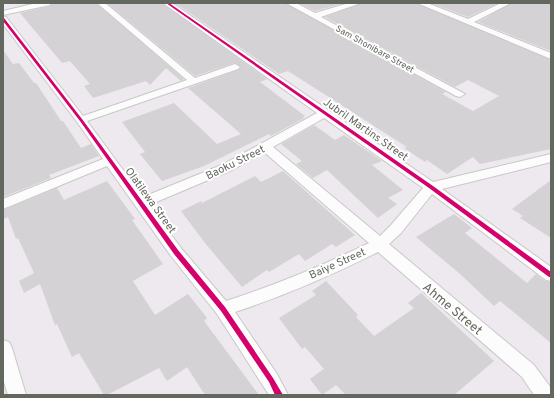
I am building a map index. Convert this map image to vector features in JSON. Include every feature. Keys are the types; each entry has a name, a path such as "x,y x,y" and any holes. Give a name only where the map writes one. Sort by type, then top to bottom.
{"street":[{"path":"3,13 47,3"},
{"path":"101,3 192,81"},
{"name":"Jubril Martins Street","path":"167,3 430,187 551,275"},
{"name":"Sam Shonibare Street","path":"290,3 460,94"},
{"path":"316,16 357,3"},
{"path":"421,3 551,56"},
{"path":"468,22 507,3"},
{"name":"Olatilewa Street","path":"3,18 81,120 176,252 223,309 271,380 279,395"},
{"path":"81,120 235,67"},
{"name":"Baoku Street","path":"141,203 228,167 325,113"},
{"name":"Ahme Street","path":"266,147 528,371 545,395"},
{"path":"430,187 551,158"},
{"path":"3,204 110,160"},
{"name":"Baiye Street","path":"223,309 263,296 340,264 378,244 396,230 430,187"},
{"path":"3,348 18,395"}],"building":[{"path":"52,3 96,3 184,79 181,81 166,68 150,85 146,81 93,98 84,86 90,84 70,61 62,63 20,13 50,6"},
{"path":"107,3 162,3 267,79 260,82 305,116 303,117 304,118 271,136 269,134 204,166 162,181 140,154 145,152 122,122 174,103 217,144 241,134 188,88 238,70 241,67 234,63 195,76"},
{"path":"175,3 285,3 446,92 442,94 473,111 499,96 468,80 455,87 325,17 362,3 416,3 551,60 551,149 480,164 473,157 447,174 427,160 425,162 404,148 407,147 288,71 279,74"},
{"path":"299,3 344,3 315,11"},
{"path":"431,3 498,3 468,17"},
{"path":"512,3 551,3 551,51 478,22"},
{"path":"3,50 13,64 19,63 34,83 36,83 81,148 91,144 99,156 49,175 51,178 3,197"},
{"path":"314,125 335,140 344,135 382,161 372,165 403,190 388,198 397,204 378,218 327,170 313,178 296,164 302,161 281,144"},
{"path":"283,171 355,235 336,247 332,244 305,261 299,254 269,272 267,270 242,287 205,243 181,211 201,201 202,203 255,176 261,182"},
{"path":"551,180 551,238 520,218 523,216 512,209"},
{"path":"107,181 135,219 132,220 163,264 133,281 155,315 188,294 207,318 204,321 259,395 205,395 187,367 167,381 159,368 107,395 104,395 79,353 72,357 57,324 55,325 40,284 24,293 19,281 34,273 18,238 16,239 8,217 3,219 3,210 57,188 64,200"},
{"path":"454,214 472,228 465,233 527,283 536,274 545,281 551,282 551,343 500,301 494,306 460,274 416,237"},
{"path":"326,281 358,315 356,317 374,336 414,308 408,303 421,293 494,361 454,395 346,395 336,385 322,395 310,379 324,369 305,347 302,349 279,318 316,295 312,291"}],"cycle path":[{"path":"167,3 431,187 551,275"},
{"path":"3,19 81,120 176,252 223,309 271,380 279,395"}]}
